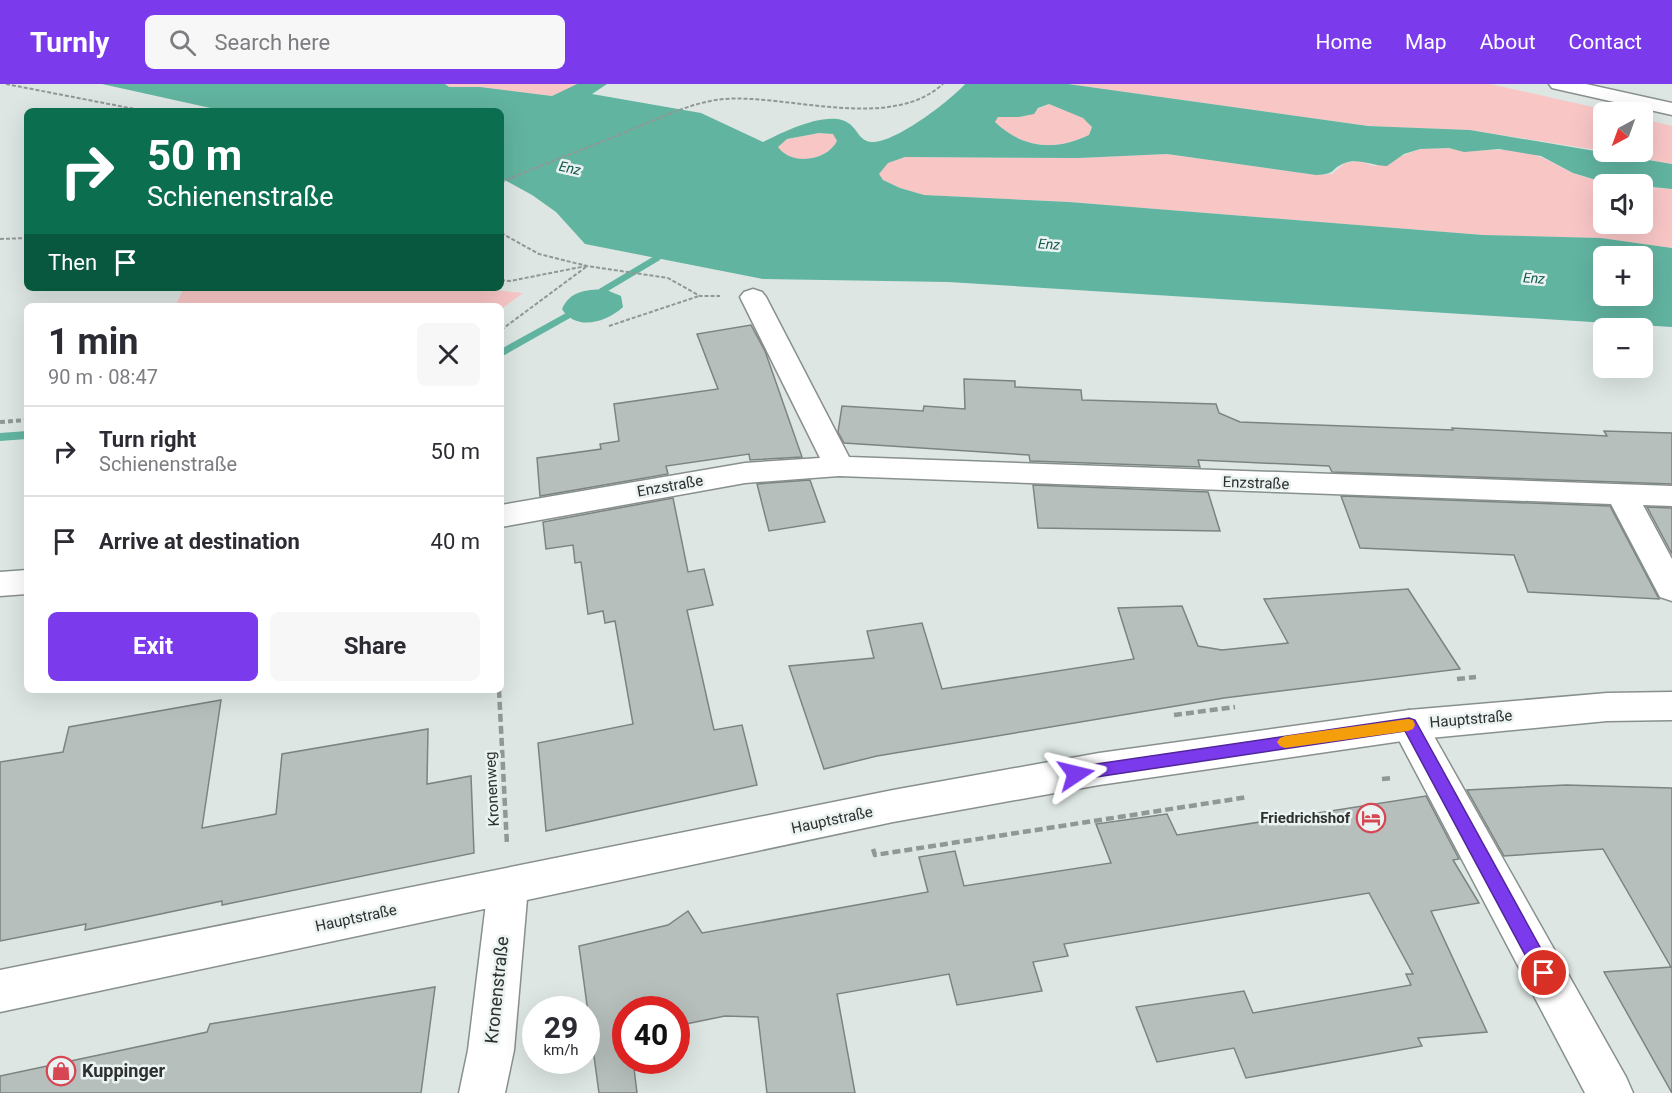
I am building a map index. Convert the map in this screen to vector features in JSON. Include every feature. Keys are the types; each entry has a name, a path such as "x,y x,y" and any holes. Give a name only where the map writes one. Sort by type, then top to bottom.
{"street":[{"path":"1559,84 1672,109"},
{"path":"1635,84 1672,92"},
{"path":"753,297 839,466"},
{"name":"Enzstraße","path":"504,515 745,473 839,466 1672,496"},
{"path":"1622,495 1672,589"},
{"path":"0,584 24,582"},
{"name":"Hauptstraße","path":"0,991 892,806 1099,769 1409,724 1607,707 1672,706"},
{"path":"1409,724 1610,1093"},
{"name":"Kronenstraße","path":"482,1093 491,1050 508,887"}],"path":[{"path":"6,84 130,108"},
{"path":"504,181 700,102 718,99 747,100 827,109 863,110 919,99 943,84"},
{"path":"504,235 539,254 587,266 668,278 700,296"},
{"path":"0,239 24,238"},
{"path":"504,280 587,266"},
{"path":"504,328 587,266"},
{"path":"609,326 700,296 753,297"},
{"path":"0,422 24,420"},
{"name":"Kronenweg","path":"499,693 508,887"},
{"path":"861,814 875,855 1248,796"}],"shaded area":[{"path":"445,84 577,84 552,96 480,87 449,87"},
{"path":"1068,84 1490,84 1593,107 1593,149 1470,130 1368,126"},
{"path":"1049,104 1084,118 1092,127 1089,135 1064,144 1040,145 1017,138 995,122 997,117 1019,117"},
{"path":"1653,121 1672,126 1672,164 1653,161"},
{"path":"819,133 833,134 837,141 832,148 817,157 799,159 791,157 777,147 787,139"},
{"path":"1449,148 1526,152 1593,179 1593,234 1653,234 1653,188 1672,189 1672,248 1601,238 1483,235 1069,202 924,195 900,188 883,180 878,174 888,163 905,157 1079,158 1167,154 1316,175 1332,174 1345,163 1359,161 1375,166 1420,149"},
{"path":"182,291 502,291 523,293 504,307 504,303 176,303"}],"water":[{"name":"Enz","path":"102,84 445,84 449,87 480,87 552,96 577,84 607,84 592,94 701,113 763,142 807,123 832,119 843,120 851,125 867,141 881,141 921,120 965,84 1068,84 1368,126 1470,130 1593,151 1593,162 1653,161 1672,164 1672,189 1653,187 1653,174 1593,174 1593,179 1573,173 1541,156 1499,149 1464,152 1449,148 1420,149 1404,154 1387,166 1350,162 1340,165 1328,174 1316,175 1167,154 1079,158 905,157 888,163 879,174 883,180 900,188 924,195 1069,202 1483,235 1601,238 1672,248 1672,327 1653,326 1653,318 1593,318 1593,322 948,282 763,279 585,244 556,212 504,180 504,108 210,108","holes":["1049,104 1083,118 1092,127 1089,135 1077,140 1064,144 1040,145 1017,138 995,122 998,117 1034,114 1038,108","819,133 833,134 837,141 832,148 809,159 791,157 778,147 787,139"]},
{"path":"604,289 621,296 623,307 609,317 592,322 575,321 562,309 569,298 574,295 584,291"}],"building":[{"path":"751,325 765,351 802,457 750,460 749,454 666,466 668,474 540,496 537,458 601,449 600,444 619,441 614,404 718,389 697,334"},
{"path":"964,379 1015,381 1015,387 1081,390 1082,400 1216,404 1219,413 1240,422 1453,430 1452,428 1607,436 1604,431 1672,433 1672,484 1332,472 1329,466 1198,460 1200,467 1030,461 1029,455 844,443 838,432 842,406 923,411 924,406 965,409"},
{"path":"810,480 825,522 769,531 757,484"},
{"path":"1033,485 1208,492 1220,531 1038,528"},
{"path":"1341,496 1610,506 1659,599 1528,592 1514,555 1360,548"},
{"path":"673,498 688,572 704,569 713,605 687,610 714,730 742,725 757,785 546,831 538,743 633,724 615,621 605,623 603,611 588,614 581,562 575,563 573,545 546,549 543,522"},
{"path":"1647,507 1672,508 1672,554"},
{"path":"1408,589 1460,669 1224,698 877,756 824,769 789,666 874,658 867,631 922,623 942,689 1134,659 1118,608 1182,606 1198,646 1222,650 1288,643 1264,599"},
{"path":"221,700 202,828 276,814 282,754 428,729 427,784 471,776 474,853 222,905 222,901 85,930 86,924 0,941 0,762 63,752 69,727"},
{"path":"1566,785 1672,788 1672,1093 1604,972 1671,967 1603,849 1504,856 1467,790"},
{"path":"1426,796 1459,859 1453,860 1479,903 1431,911 1487,1032 1418,1038 1422,1046 1246,1078 1234,1048 1157,1062 1136,1007 1244,991 1253,1013 1411,985 1406,974 1413,974 1369,893 1064,944 1068,956 1033,962 1042,991 957,1005 949,974 837,994 855,1093 767,1093 758,1017 725,1016 690,1023 690,996 612,996 612,1074 635,1074 637,1093 599,1093 596,1074 600,1074 600,996 586,996 579,946 668,925 688,911 702,933 928,892 919,857 955,851 964,886 1111,863 1096,824 1167,814 1177,835"},
{"path":"435,987 421,1093 0,1093 0,1076 207,1032 210,1024"}],"waterway":[{"path":"604,289 656,258"},
{"path":"504,352 566,316"},
{"path":"0,437 24,435"}],"slow traffic":[{"path":"1285,742 1408,725"}],"place":[{"name":"Friedrichshof","path":"1371,818"},
{"name":"Kuppinger","path":"61,1071"}],"route":[{"path":"1076,774 1409,724 1544,973"}]}
